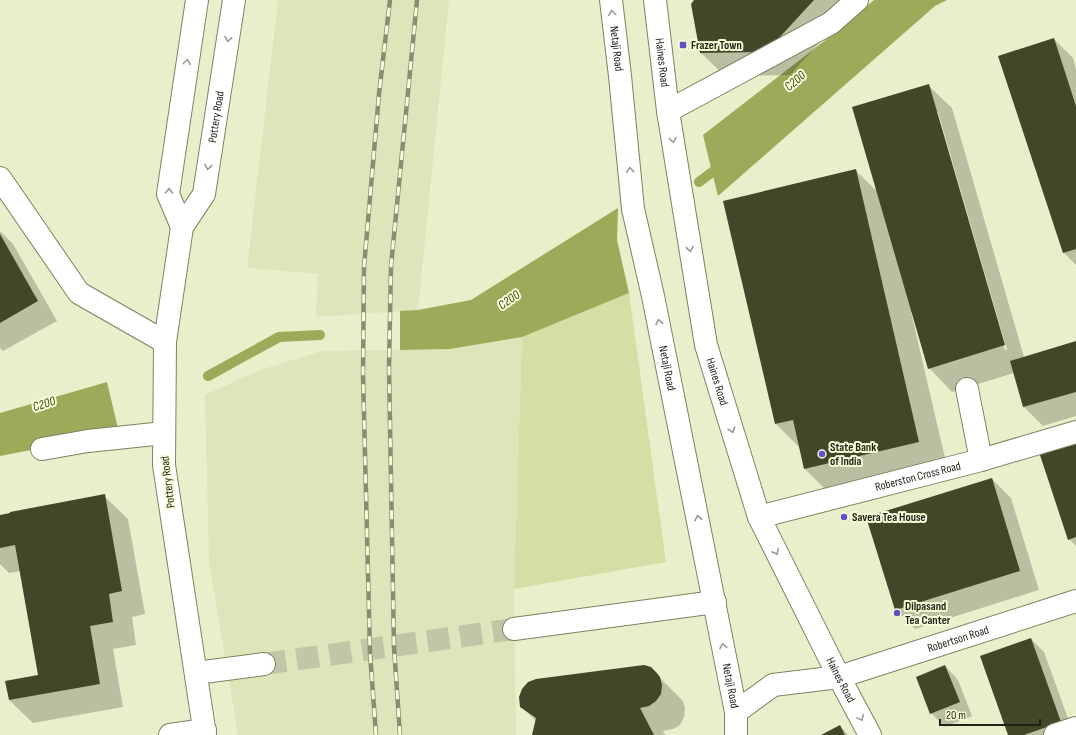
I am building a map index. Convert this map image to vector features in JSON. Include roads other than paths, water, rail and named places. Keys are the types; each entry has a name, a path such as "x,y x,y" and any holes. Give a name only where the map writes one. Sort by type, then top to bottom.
{"street":[{"path":"182,227 168,194 197,0"},
{"name":"Pottery Road","path":"205,732 164,466 165,342 182,227 204,194 234,0"},
{"name":"Netaji Road","path":"611,0 634,209 715,602 736,712 736,735"},
{"name":"Haines Road","path":"655,0 668,111 706,345 759,518 870,735"},
{"path":"660,45 672,0"},
{"path":"668,111 831,23 857,0"},
{"path":"3,189 79,293 165,342"},
{"path":"967,389 981,460"},
{"path":"42,449 88,441 164,432"},
{"name":"Roberston Cross Road","path":"759,518 981,460 1076,432"},
{"name":"Robertson Road","path":"736,712 773,685 839,677 1076,601"},
{"path":"514,630 715,602"},
{"path":"196,673 264,664"},
{"path":"1054,735 1076,728"},
{"path":"170,735 205,732"}],"water":[{"path":"874,0 947,0 935,6 718,196 703,135 823,42"},
{"path":"618,208 617,240 629,293 522,337 450,349 400,350 400,311 418,310 471,300"},
{"path":"107,382 119,433 0,456 0,413"}],"waterway":[{"name":"C200","path":"699,182 723,164"},
{"name":"C200","path":"208,376 279,337 320,335"}],"tunnel":[{"path":"264,664 514,629"}],"railway":[{"path":"376,735 370,653 363,375 364,267 379,94 390,0"},
{"path":"400,735 394,647 389,368 391,266 417,0"}],"place":[{"name":"Frazer Town","path":"683,45"},
{"name":"State Bank of India","path":"822,454"},
{"name":"Savera Tea House","path":"844,517"},
{"name":"Dilpasand Tea Canter","path":"897,613"}]}
